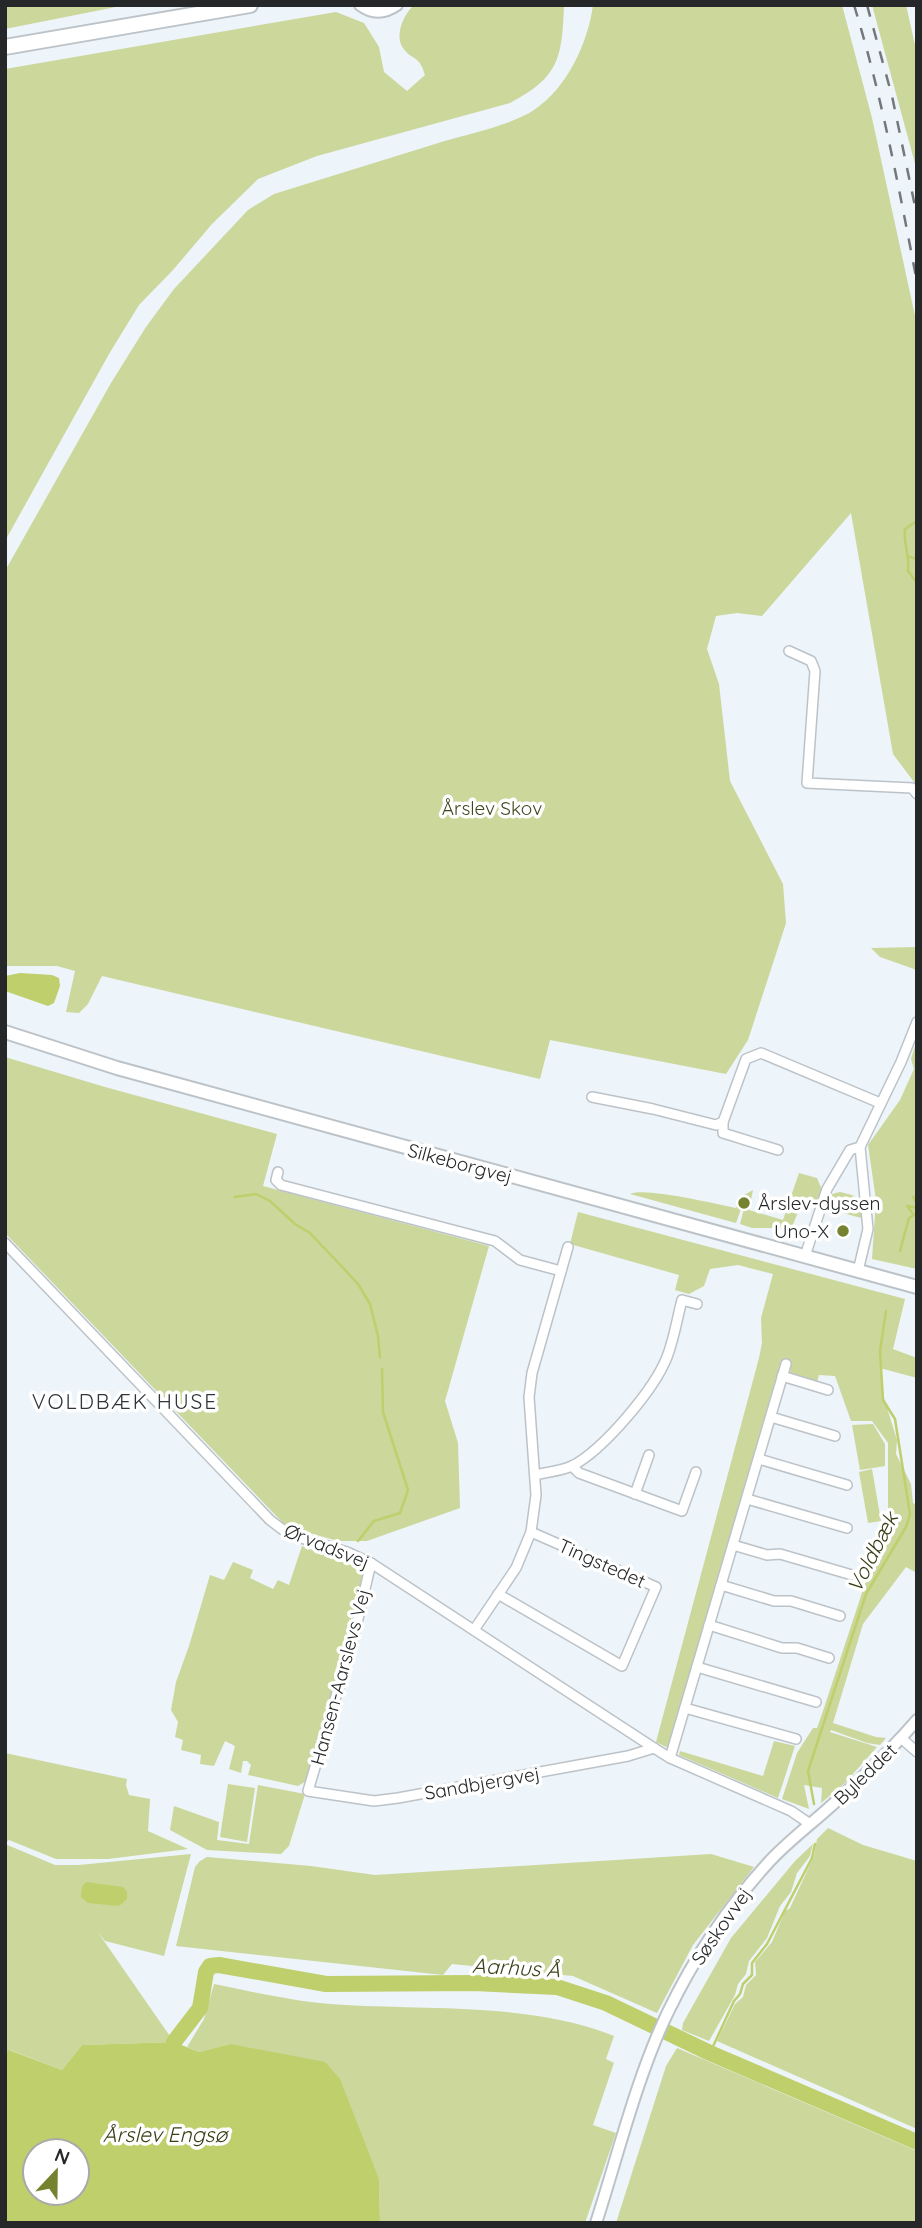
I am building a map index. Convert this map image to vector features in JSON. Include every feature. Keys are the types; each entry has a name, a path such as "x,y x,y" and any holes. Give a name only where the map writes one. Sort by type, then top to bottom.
{"highway":[{"path":"5,47 250,5"}],"main road":[{"name":"Silkeborgvej","path":"5,1032 117,1068 917,1287"}],"street":[{"path":"360,5 377,12 387,11 397,5"},
{"path":"789,651 811,661 816,671 807,783 912,788 917,794"},
{"path":"858,1271 868,1228 860,1146 901,1062 917,1022"},
{"path":"778,1150 723,1133 723,1122 746,1059 761,1054 880,1103"},
{"path":"592,1097 716,1125 723,1122"},
{"path":"805,1256 827,1189 850,1150 860,1146"},
{"path":"278,1172 275,1180 281,1185 495,1241 520,1260 561,1271"},
{"name":"Ørvadsvej","path":"5,1243 270,1520 283,1530 371,1563 670,1758 791,1811 810,1824"},
{"path":"474,1630 516,1569 531,1532 535,1513 529,1397 532,1373 568,1247"},
{"path":"535,1475 572,1466 601,1443 629,1414 651,1388 667,1357 682,1300 697,1304"},
{"path":"670,1758 786,1364"},
{"path":"782,1376 828,1390"},
{"path":"771,1418 835,1436"},
{"path":"635,1494 649,1455"},
{"path":"759,1458 847,1485"},
{"path":"572,1466 579,1473 682,1511 696,1472"},
{"path":"747,1499 847,1528"},
{"name":"Tingstedet","path":"498,1594 622,1666 656,1587 531,1532"},
{"path":"733,1545 767,1555 780,1554 852,1575"},
{"name":"Hansen-Aarslevs Vej","path":"308,1791 355,1632 371,1563"},
{"path":"721,1585 774,1601 791,1601 840,1616"},
{"path":"709,1625 782,1648 797,1648 829,1658"},
{"path":"697,1667 816,1702"},
{"path":"685,1708 796,1739"},
{"name":"Byleddet","path":"810,1824 917,1720"},
{"path":"901,1738 917,1752"},
{"name":"Sandbjergvej","path":"308,1791 374,1801 628,1756 654,1748"},
{"name":"Søskovvej","path":"596,2223 653,2048 698,1956 733,1905 768,1864 810,1824"}],"green space":[{"path":"5,5 126,5 5,29"},
{"path":"414,5 564,5 562,39 555,64 539,84 510,103 317,156 258,179 212,224 139,305 5,541 5,69 336,12 364,23 379,47 384,72 407,91 425,75 418,61 406,52 400,43 404,19"},
{"name":"Årslev Skov","path":"593,5 842,5 872,118 917,325 917,786 893,754 851,513 762,616 737,613 716,616 707,649 719,684 730,781 783,884 786,923 748,1040 726,1074 550,1040 540,1079 102,976 88,1004 79,1013 66,1012 75,971 57,966 5,966 5,571 111,383 146,327 174,289 248,210 274,194 492,128 534,110 556,90 574,64 586,34"},
{"path":"872,5 906,5 917,54 917,171"},
{"path":"917,947 917,972 880,957 871,948"},
{"path":"917,1039 917,1269 872,1259 876,1200 868,1145 900,1100 914,1069 911,1059"},
{"path":"5,1057 277,1134 263,1186 489,1246 445,1401 458,1443 460,1508 367,1541 338,1541 283,1523 5,1233"},
{"path":"799,1173 817,1178 822,1190 817,1201 804,1197 792,1227 808,1229 803,1241 789,1237 791,1228 752,1228 740,1224 744,1209 741,1209 736,1223 630,1194 665,1194 736,1208 739,1198 753,1190 749,1210 783,1220"},
{"path":"840,1192 860,1201 861,1218 825,1208 832,1194"},
{"path":"578,1212 905,1299 893,1349 917,1358 917,1378 880,1368 884,1398 897,1440 896,1454 911,1484 913,1503 917,1505 917,1573 906,1567 863,1624 833,1723 886,1738 880,1745 831,1730 830,1732 877,1747 844,1784 821,1803 822,1788 804,1785 809,1809 782,1799 797,1753 813,1728 817,1728 888,1514 888,1443 872,1421 851,1421 835,1376 819,1375 817,1382 790,1374 791,1364 781,1361 668,1748 656,1742 759,1358 762,1343 761,1318 773,1274 738,1265 710,1269 704,1286 689,1294 675,1290 679,1275 570,1244"},
{"path":"873,1424 885,1444 885,1466 860,1470 852,1425"},
{"path":"872,1469 881,1521 868,1523 859,1472"},
{"path":"302,1546 364,1570 308,1780 298,1786 248,1775 251,1765 247,1761 243,1761 241,1773 229,1769 235,1746 225,1741 214,1766 200,1764 201,1755 181,1750 183,1740 175,1737 178,1722 171,1710 176,1682 210,1575 224,1580 233,1562 253,1570 250,1578 273,1589 278,1580 289,1585"},
{"path":"774,1741 795,1746 778,1798 679,1755 680,1751 763,1776"},
{"path":"5,1753 127,1779 129,1795 150,1799 148,1831 188,1849 108,1859 56,1859 9,1840 5,1843"},
{"path":"228,1784 255,1788 247,1842 220,1837"},
{"path":"258,1785 305,1794 289,1846 281,1854 207,1850 170,1830 174,1806 219,1822 217,1840 249,1844"},
{"path":"828,1828 863,1845 917,1861 917,2129 717,2041 735,2004 743,1997 746,1985 756,1975 755,1962 772,1942 785,1911 790,1908 814,1856 817,1839"},
{"path":"5,1844 55,1865 191,1854 164,1956 105,1941 97,1931 174,2042 82,2045 62,2070 10,2050 5,2053"},
{"path":"813,1844 810,1856 797,1873 791,1892 780,1906 767,1938 749,1961 746,1974 738,1984 735,1995 709,2041 682,2030 683,2023 731,1938 795,1861"},
{"path":"711,1854 754,1867 693,1945 657,2013 573,1976 452,1964 443,1975 176,1946 195,1867 207,1857 311,1866 375,1875"},
{"path":"214,1984 329,2004 516,2013 583,2025 614,2036 606,2059 614,2063 593,2125 616,2133 585,2223 380,2223 379,2179 365,2146 230,2044 199,2052 187,2047 204,2019"},
{"path":"677,2048 917,2151 917,2223 616,2223 666,2066"}],"water":[{"path":"20,973 59,978 60,986 54,1003 48,1006 5,991 5,976"},
{"path":"86,1882 123,1887 127,1892 127,1899 119,1906 88,1903 81,1897 82,1887"},
{"name":"Årslev Engsø","path":"174,2042 199,2052 230,2044 325,2062 340,2079 379,2179 380,2223 5,2223 5,2053 9,2050 62,2070 82,2045"}],"waterway":[{"name":"Voldbæk","path":"917,521 905,529 908,571 917,583"},
{"name":"Voldbæk","path":"910,557 917,559"},
{"path":"235,1197 256,1194 270,1201 295,1224 310,1233 358,1284 370,1304 380,1357"},
{"name":"Voldbæk","path":"917,1198 913,1197 917,1203"},
{"name":"Voldbæk","path":"900,1251 909,1218 914,1215 907,1206 917,1208"},
{"name":"Voldbæk","path":"814,1804 808,1771 866,1594 906,1527 910,1514 895,1419 883,1400 880,1351 886,1311"},
{"path":"358,1541 374,1521 400,1513 408,1490 383,1412 382,1369"},
{"name":"Voldbæk","path":"710,2053 743,1984 752,1975 752,1963 767,1944 812,1858 815,1844"},
{"name":"Aarhus Å","path":"174,2042 200,2008 206,1972 210,1966 219,1965 326,1984 474,1983 557,1987 606,2003 710,2053 917,2142"}],"railway":[{"path":"854,5 897,177 917,282"},
{"path":"867,5 892,96 917,216"}],"place":[{"name":"Årslev-dyssen","path":"744,1203"},
{"name":"Uno-X","path":"843,1231"}],"district":[{"name":"VOLDBÆK HUSE","path":"125,1401"}]}
